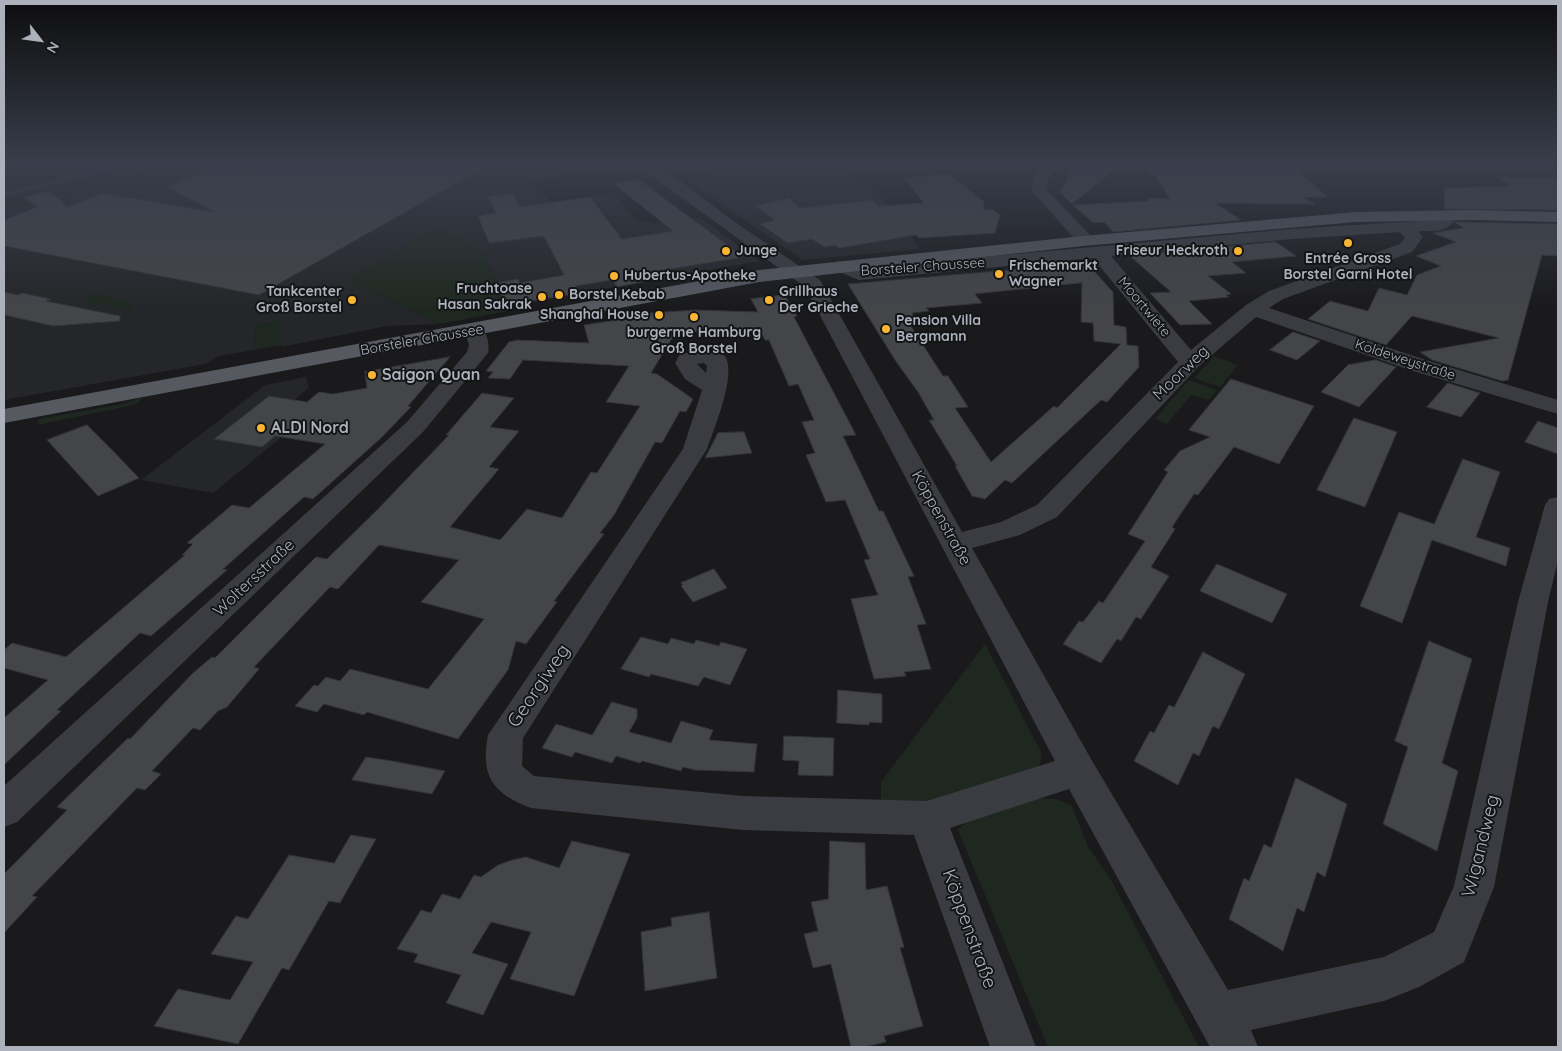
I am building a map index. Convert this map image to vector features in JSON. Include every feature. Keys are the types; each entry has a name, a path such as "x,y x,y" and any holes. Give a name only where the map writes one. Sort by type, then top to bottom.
{"main road":[{"name":"Borsteler Chaussee","path":"4,416 724,283 841,266 1092,247 1356,217 1442,215 1557,217"}],"street":[{"name":"Köppenstraße","path":"711,212 813,284 1078,770 1235,1047"},
{"name":"Moortwiete","path":"1060,212 1092,247 1190,362"},
{"name":"Borsteler Chaussee","path":"1092,247 1440,225 1446,221 1442,215"},
{"name":"Moorweg","path":"954,543 1010,529 1047,511 1190,362 1253,309 1276,295 1406,248 1414,237 1403,226"},
{"name":"Koldeweystraße","path":"1253,309 1418,365 1558,407"},
{"name":"Woltersstraße","path":"4,810 415,427 477,353 479,345 474,330"},
{"name":"Georgiweg","path":"714,388 707,421 695,449 609,582 506,734 502,754 506,774 512,782 530,792 743,812 927,818"},
{"name":"Wigandweg","path":"1217,1014 1384,979 1404,972 1449,947 1476,881 1534,602 1558,505"},
{"path":"927,818 1078,770"},
{"name":"Köppenstraße","path":"927,818 1013,1047"}],"shaded area":[{"path":"4,212 629,212 636,220 656,223 699,217 759,261 506,307 483,253 479,252 347,281 440,324 387,326 281,347 281,321 256,325 253,350 219,356 205,364 4,400"},
{"path":"733,212 892,212 920,249 803,260"},
{"path":"438,226 483,252 507,311 440,324 347,281"},
{"path":"95,294 129,302 132,305 130,310 87,302 83,297"},
{"path":"281,321 281,345 253,350 256,325"},
{"path":"1214,356 1238,365 1220,387 1194,378"},
{"path":"306,377 309,388 294,400 299,423 213,493 141,480 265,385"},
{"path":"1189,380 1217,390 1209,400 1191,395 1167,424 1155,419"},
{"path":"142,397 138,403 124,407 37,425 39,419 123,404"},
{"path":"985,644 1042,754 1039,769 927,805 881,801 881,782"},
{"path":"1033,798 1056,799 1072,806 1088,847 1110,878 1199,1047 1048,1047 958,830 971,818"}],"building":[{"path":"24,212 405,212 259,295 4,246 4,220"},
{"path":"496,212 601,212 622,239 673,231 649,212 683,212 741,255 737,256 738,258 646,273 651,280 617,287 612,280 576,286 579,293 506,305 496,283 518,279 520,283 564,275 544,236 489,243 478,216"},
{"path":"764,212 996,212 1000,215 995,233 919,238 916,235 839,248 835,245 825,247 812,239 788,243 760,224 775,220"},
{"path":"1081,212 1229,212 1241,220 1113,232 1104,222 1093,223"},
{"path":"1455,222 1558,224 1558,256 1542,255 1508,380 1502,381 1432,360 1420,352 1499,338 1412,316 1386,345 1308,319 1330,301 1368,311 1379,288 1407,295 1417,275 1441,266 1416,256 1456,242 1433,233 1463,228"},
{"path":"1276,242 1296,256 1232,262 1246,273 1208,276 1231,294 1226,295 1229,297 1189,301 1212,324 1180,325 1150,293 1171,292 1130,256"},
{"path":"1082,261 1085,261 1113,292 1114,325 1126,327 1127,345 1138,346 1139,367 1107,402 1101,400 1012,483 1005,480 985,499 972,496 955,466 957,466 929,420 934,420 918,392 895,360 848,284 1044,267 1042,265 1073,262 1082,264","holes":["1082,283 1081,322 1093,323 1094,341 1121,344 1057,408 1054,406 991,462 955,408 968,407 948,376 943,376 907,320 916,319 912,313 929,311 926,308 982,303 975,294"]},
{"path":"4,292 18,295 22,293 51,299 46,301 120,316 120,321 53,326 4,315"},
{"path":"785,295 797,316 794,317 856,435 843,436 879,511 883,511 914,576 908,577 926,624 917,625 931,669 904,672 906,676 874,679 851,599 878,595 864,560 870,559 845,500 826,502 806,455 815,453 802,422 814,420 798,384 789,386 769,340 765,340 763,336 673,330 672,338 651,373 657,374 693,399 686,412 680,411 662,443 655,442 614,515 600,533 604,534 554,601 557,602 526,644 516,641 508,670 458,739 367,712 364,715 324,704 317,712 295,706 314,685 318,686 326,677 340,681 350,669 428,689 484,619 421,602 459,560 379,545 338,589 330,587 254,667 259,669 227,707 218,711 200,730 193,728 152,771 161,774 145,790 137,788 32,896 37,897 4,933 4,874 67,810 57,807 128,738 130,739 193,673 212,657 215,658 316,557 327,559 449,435 446,435 482,393 514,398 490,427 519,431 489,467 499,469 450,527 500,540 527,509 562,518 591,472 597,473 640,406 606,402 629,366 523,360 510,379 488,378 493,372 486,371 509,342 517,340 589,343 584,325 637,317 635,314 695,310 758,312 751,299"},
{"path":"1293,332 1320,341 1297,360 1270,350"},
{"path":"450,357 408,406 411,407 381,438 313,499 304,497 223,569 227,570 151,636 140,633 57,710 61,711 4,765 4,718 48,680 4,668 4,650 12,643 66,657 185,555 182,555 193,544 187,543 232,505 249,508 325,444 275,436 262,447 214,439 269,396 307,402 319,392 333,394 367,388 365,372"},
{"path":"1376,360 1396,367 1359,407 1321,392 1348,365"},
{"path":"1231,379 1314,406 1279,464 1234,447 1198,495 1194,494 1172,527 1175,529 1151,567 1169,576 1141,619 1136,617 1121,641 1117,639 1101,663 1063,644 1079,621 1083,622 1099,601 1103,603 1145,541 1128,534 1168,472 1164,470 1180,451 1210,437 1189,430"},
{"path":"1448,383 1480,393 1461,417 1427,407"},
{"path":"1354,418 1397,432 1365,507 1317,490"},
{"path":"1538,421 1558,428 1558,454 1525,442"},
{"path":"87,425 139,478 98,496 47,440"},
{"path":"744,432 752,453 705,458 718,433"},
{"path":"1463,459 1500,472 1476,537 1510,548 1506,566 1432,540 1402,623 1360,606 1399,512 1434,524"},
{"path":"1217,564 1287,594 1272,623 1200,591"},
{"path":"714,569 727,588 693,602 681,586 683,585 681,583"},
{"path":"641,637 668,644 671,638 694,644 696,640 719,646 721,642 747,649 730,685 704,677 698,686 651,674 649,677 621,669"},
{"path":"1429,641 1472,659 1442,763 1458,771 1437,851 1383,824 1408,747 1395,741"},
{"path":"1203,652 1245,674 1219,729 1213,726 1199,756 1193,753 1178,785 1134,761 1150,731 1154,733 1169,705 1174,707"},
{"path":"838,690 882,694 882,723 869,722 869,725 837,723"},
{"path":"612,702 637,709 637,718 629,732 671,743 681,721 713,730 709,740 757,744 754,772 695,770 683,767 681,771 616,756 612,763 575,752 572,757 542,748 556,724 592,735"},
{"path":"784,736 834,738 833,776 798,775 799,761 783,760"},
{"path":"366,757 445,771 432,794 352,780"},
{"path":"1296,778 1347,804 1325,877 1317,872 1304,912 1297,908 1283,951 1229,919 1244,878 1249,881 1264,844 1271,848"},
{"path":"351,835 376,839 340,903 329,901 289,970 282,968 238,1044 154,1026 178,989 230,1000 253,962 211,954 236,916 248,919 289,855 334,863"},
{"path":"572,841 630,854 574,996 510,979 531,932 491,922 472,953 508,964 483,1015 446,1003 461,975 414,962 418,954 397,949 421,910 431,913 442,894 460,899 474,875 481,877 498,865 512,860 526,857 559,868"},
{"path":"830,841 865,843 866,890 887,886 904,947 900,948 923,1026 884,1036 886,1042 864,1047 851,1047 831,964 813,968 804,934 818,931 811,902 828,899"},
{"path":"709,912 717,978 645,991 641,932 672,926 671,918"}],"place":[{"name":"Entrée Gross Borstel Garni Hotel","path":"1348,243"},
{"name":"Junge","path":"726,251"},
{"name":"Friseur Heckroth","path":"1238,251"},
{"name":"Frischemarkt Wagner","path":"999,274"},
{"name":"Hubertus-Apotheke","path":"614,276"},
{"name":"Borstel Kebab","path":"559,295"},
{"name":"Fruchtoase Hasan Sakrak","path":"542,297"},
{"name":"Tankcenter Groß Borstel","path":"352,300"},
{"name":"Grillhaus Der Grieche","path":"769,300"},
{"name":"Shanghai House","path":"659,315"},
{"name":"burgerme Hamburg Groß Borstel","path":"694,317"},
{"name":"Pension Villa Bergmann","path":"886,329"},
{"name":"Saigon Quan","path":"372,375"},
{"name":"ALDI Nord","path":"261,428"}]}
